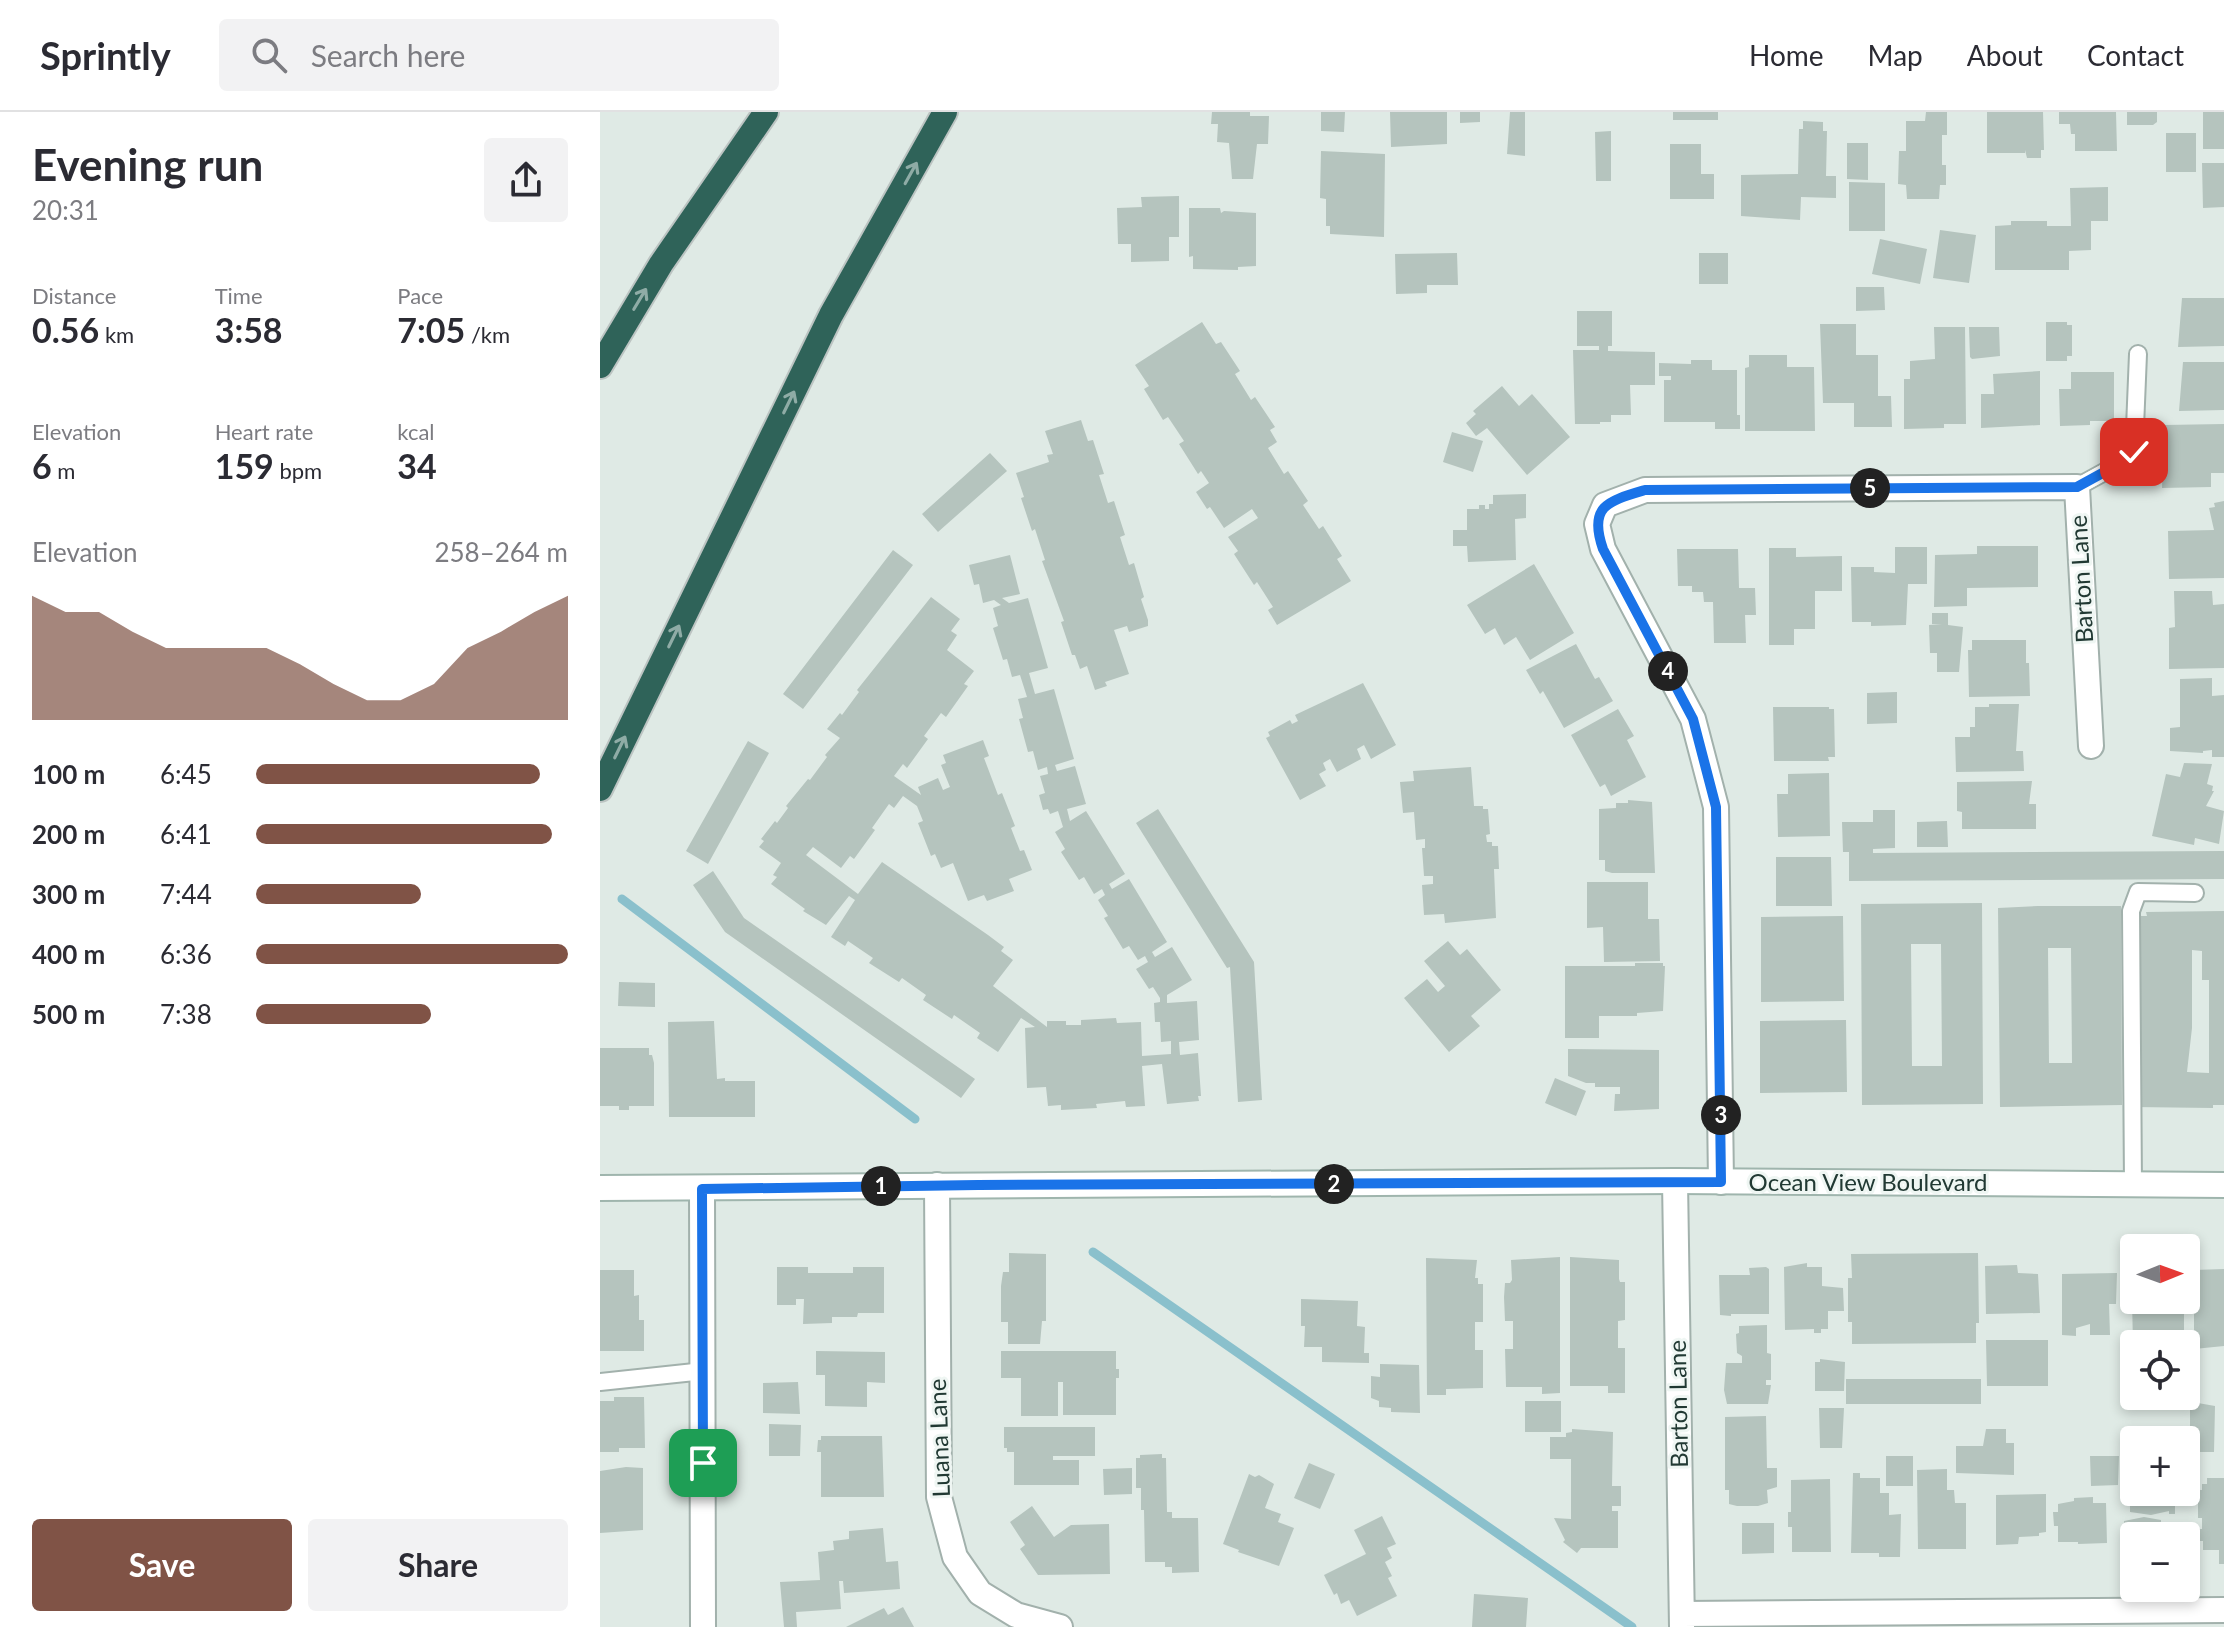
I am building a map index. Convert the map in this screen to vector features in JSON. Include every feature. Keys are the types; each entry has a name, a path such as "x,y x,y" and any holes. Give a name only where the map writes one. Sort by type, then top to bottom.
{"highway":[{"path":"600,366 661,264 766,112"},
{"path":"600,789 831,315 945,112"}],"street":[{"name":"Barton Lane","path":"1721,1182 1716,807 1693,719 1603,549 1597,524 1601,510 1610,501 1645,490 2077,487 2091,746"},
{"name":"Barton Lane","path":"1675,1181 1682,1620"},
{"name":"Ocean View Boulevard","path":"600,1188 1675,1181 2224,1185"},
{"name":"Luana Lane","path":"937,1185 939,1497 955,1557 980,1593 1016,1615 1060,1627"},
{"path":"702,1189 703,1627"},
{"path":"1682,1620 2224,1610"}],"lane":[{"path":"2077,487 2128,459 2134,452 2138,354"},
{"path":"2133,1185 2131,911 2138,892 2195,893"},
{"path":"600,1382 704,1371"}],"building":[{"path":"1212,112 1250,112 1250,116 1269,116 1268,144 1257,144 1253,179 1232,179 1229,143 1217,142 1218,124 1211,124"},
{"path":"1321,112 1345,112 1344,132 1321,131"},
{"path":"1390,112 1447,112 1447,144 1391,147"},
{"path":"1460,112 1480,112 1480,122 1460,123"},
{"path":"1510,112 1525,112 1525,156 1507,154"},
{"path":"1673,112 1718,112 1718,120 1673,120"},
{"path":"1926,112 1947,112 1947,135 1942,135 1946,185 1940,185 1939,199 1907,199 1906,185 1898,184 1899,151 1906,151 1906,121 1925,121"},
{"path":"1987,112 2043,112 2044,150 2041,150 2041,158 2027,158 2025,150 2025,153 1987,153"},
{"path":"2059,112 2116,112 2117,151 2075,151 2075,134 2071,134 2070,124 2059,124"},
{"path":"2127,112 2157,112 2157,122 2153,125 2127,125"},
{"path":"2203,112 2224,112 2224,149 2203,149"},
{"path":"1803,121 1823,122 1823,131 1827,131 1826,176 1836,176 1836,198 1801,197 1800,220 1741,216 1741,175 1798,174 1799,129 1803,129"},
{"path":"1611,131 1611,181 1596,181 1595,132"},
{"path":"2166,133 2196,133 2196,172 2166,172"},
{"path":"1847,143 1868,143 1868,180 1847,179"},
{"path":"1670,144 1701,144 1701,174 1714,174 1714,199 1670,199"},
{"path":"1321,151 1385,154 1384,237 1330,234 1330,226 1326,226 1326,199 1320,198"},
{"path":"2202,163 2224,163 2224,207 2203,208"},
{"path":"1849,182 1885,183 1885,231 1849,231"},
{"path":"2108,187 2108,221 2091,221 2091,250 2069,251 2069,270 1995,270 1995,226 2011,225 2011,221 2047,221 2047,226 2071,226 2070,188"},
{"path":"1179,196 1179,237 1169,237 1169,261 1131,262 1131,244 1118,244 1117,208 1142,207 1141,197"},
{"path":"1189,208 1220,208 1221,213 1256,213 1256,266 1238,267 1238,270 1193,269 1193,256 1189,257"},
{"path":"1940,230 1976,235 1969,283 1933,278"},
{"path":"1880,239 1927,249 1920,284 1872,274"},
{"path":"1457,253 1458,285 1427,285 1427,293 1396,294 1395,254"},
{"path":"1699,253 1728,253 1728,284 1699,284"},
{"path":"1856,287 1884,287 1885,310 1856,311"},
{"path":"2182,298 2224,298 2224,346 2178,347"},
{"path":"1577,311 1612,311 1612,346 1608,346 1608,351 1655,352 1655,385 1630,385 1631,415 1611,415 1611,422 1600,424 1575,424 1573,350 1599,350 1599,346 1577,346"},
{"path":"1202,322 1216,344 1221,342 1240,371 1235,374 1251,400 1255,397 1275,427 1270,430 1277,442 1268,448 1284,474 1288,471 1308,501 1303,505 1319,529 1323,526 1342,556 1337,559 1351,581 1277,625 1268,610 1273,607 1234,554 1238,551 1228,537 1258,518 1252,509 1224,528 1210,507 1207,509 1196,492 1209,483 1201,471 1198,474 1179,444 1184,441 1168,417 1163,420 1144,389 1149,386 1135,365"},
{"path":"2046,322 2067,322 2067,325 2072,325 2072,356 2067,356 2067,361 2046,361"},
{"path":"1820,324 1856,324 1856,355 1878,355 1878,396 1891,396 1892,427 1854,427 1854,403 1823,403"},
{"path":"1934,327 1965,327 1966,424 1904,429 1904,379 1910,379 1910,361 1935,359"},
{"path":"1969,327 1999,327 2000,356 1972,359"},
{"path":"1749,355 1787,355 1787,367 1814,367 1815,431 1745,431 1745,368 1749,367"},
{"path":"1691,360 1712,360 1712,370 1737,370 1740,429 1715,429 1715,422 1664,422 1664,380 1671,380 1671,376 1659,376 1659,363 1691,364"},
{"path":"2183,362 2224,362 2224,410 2179,411"},
{"path":"2040,371 2040,425 1981,428 1981,394 1994,394 1993,374"},
{"path":"2071,372 2114,372 2114,421 2060,426 2059,389 2071,389"},
{"path":"1502,386 1519,406 1532,394 1570,437 1527,475 1487,428 1476,436 1466,423 1476,414 1473,411"},
{"path":"1081,420 1088,441 1093,440 1104,474 1099,475 1108,503 1114,501 1125,535 1120,537 1129,565 1134,563 1148,620 1148,626 1129,632 1127,626 1114,630 1129,674 1105,682 1107,686 1095,690 1087,666 1080,669 1075,655 1072,655 1035,529 1032,531 1021,498 1024,497 1016,473 1049,462 1047,455 1053,454 1045,431"},
{"path":"2224,424 2224,473 2211,473 2211,487 2162,488 2164,425"},
{"path":"1452,432 1483,441 1473,472 1443,462"},
{"path":"990,453 1007,471 938,532 922,514"},
{"path":"1526,494 1526,518 1515,519 1516,560 1468,562 1467,546 1453,546 1453,530 1467,530 1467,509 1479,509 1479,505 1485,505 1485,509 1489,509 1489,504 1493,504 1493,495"},
{"path":"2224,501 2224,578 2169,579 2168,531 2214,530 2209,508 2215,507 2214,503"},
{"path":"1977,546 2038,546 2038,587 1967,588 1967,606 1934,607 1935,555 1977,554"},
{"path":"1895,547 1927,547 1927,584 1908,584 1906,625 1871,626 1871,622 1852,622 1851,567 1874,567 1874,572 1895,573"},
{"path":"1769,548 1796,548 1796,557 1842,556 1842,591 1815,591 1815,629 1794,629 1794,645 1769,645"},
{"path":"1677,549 1738,549 1739,588 1755,588 1756,615 1745,615 1746,643 1714,643 1713,602 1704,602 1703,592 1692,592 1692,586 1678,586"},
{"path":"893,550 913,565 803,709 783,694"},
{"path":"1010,555 1020,594 1002,598 1009,603 1028,598 1048,668 1029,673 1035,694 1054,689 1074,759 1055,765 1057,771 1075,766 1086,804 1067,809 1070,821 1086,811 1125,874 1109,884 1112,889 1129,879 1167,942 1152,952 1155,957 1172,947 1192,980 1167,995 1167,1003 1197,1001 1199,1040 1179,1042 1180,1055 1198,1053 1199,1101 1167,1104 1162,1064 1142,1066 1145,1106 1126,1107 1125,1101 1096,1104 1097,1108 1061,1110 1061,1105 1048,1106 1046,1087 1027,1088 1025,1028 1035,1027 1021,1018 998,1052 977,1038 980,1033 954,1015 952,1019 923,1000 926,995 902,978 899,982 869,963 873,958 848,941 845,946 831,937 855,900 849,896 826,925 803,911 805,909 771,884 777,877 773,875 781,863 759,847 764,841 761,839 775,821 777,823 788,808 786,806 810,780 840,738 827,729 840,713 842,715 859,692 857,690 931,597 960,619 951,631 957,635 947,650 974,671 964,684 968,686 946,717 941,713 924,736 928,739 907,768 903,764 894,776 921,795 918,787 938,778 943,790 950,787 941,765 946,763 943,755 983,740 989,756 984,758 998,795 1002,793 1015,826 1011,828 1020,851 1024,850 1032,870 1009,879 1014,891 987,901 984,895 968,901 953,863 941,868 935,854 931,856 918,823 923,821 917,806 903,796 894,808 889,804 854,859 850,856 841,868 813,847 806,855 858,894 882,862 988,935 1004,947 1001,951 1013,960 993,986 1047,1027 1047,1021 1066,1021 1066,1025 1081,1025 1081,1020 1116,1018 1117,1023 1141,1022 1142,1056 1171,1054 1171,1041 1161,1042 1160,1022 1155,1022 1154,1003 1160,1002 1160,998 1153,987 1149,989 1136,969 1148,962 1145,956 1138,960 1129,946 1123,949 1104,918 1108,916 1098,900 1105,895 1102,889 1094,894 1084,877 1079,880 1061,852 1065,849 1055,832 1063,827 1058,811 1050,814 1048,809 1043,810 1039,795 1045,793 1040,776 1048,774 1047,767 1038,770 1033,751 1028,752 1019,719 1023,718 1018,699 1027,697 1020,675 1012,677 1007,659 1003,660 993,628 998,626 993,608 1001,605 994,600 983,603 979,584 974,585 969,565"},
{"path":"1534,564 1574,633 1530,660 1516,637 1504,645 1495,628 1485,634 1467,605"},
{"path":"2174,591 2212,591 2213,605 2224,604 2224,668 2169,669 2169,628 2175,627"},
{"path":"1932,613 1948,613 1948,625 1963,627 1959,672 1937,672 1937,653 1930,653 1929,625 1942,624 1932,624"},
{"path":"1972,640 2026,640 2030,696 1969,697 1968,650 1972,650"},
{"path":"1576,644 1595,679 1599,677 1613,701 1564,728 1543,691 1540,694 1526,670"},
{"path":"2212,678 2212,696 2224,695 2224,757 2212,757 2212,750 2203,753 2170,751 2170,728 2180,727 2180,679"},
{"path":"1363,683 1396,745 1371,759 1364,745 1357,749 1361,759 1337,772 1330,759 1323,763 1326,770 1319,774 1326,786 1300,800 1266,738 1270,736 1268,732 1290,720 1292,724 1298,721 1295,715"},
{"path":"1897,692 1897,723 1867,724 1867,693"},
{"path":"1989,704 2019,704 2016,751 2023,751 2024,771 1956,772 1955,737 1970,737 1970,727 1975,727 1975,707 1989,707"},
{"path":"1773,707 1834,709 1835,757 1828,757 1829,761 1774,761"},
{"path":"1618,709 1634,736 1627,740 1646,777 1611,796 1605,784 1600,787 1571,735"},
{"path":"748,741 769,753 708,864 686,851"},
{"path":"2184,763 2212,764 2207,784 2213,786 2214,791 2206,806 2224,811 2219,844 2195,838 2194,845 2152,836 2166,774 2180,777"},
{"path":"1471,767 1474,806 1488,809 1490,834 1486,835 1487,842 1498,846 1499,869 1494,869 1496,918 1445,923 1444,914 1424,915 1422,885 1433,884 1433,876 1424,876 1422,848 1425,848 1425,839 1416,840 1414,812 1403,813 1400,782 1414,781 1413,771"},
{"path":"1829,773 1830,836 1778,837 1777,794 1788,794 1788,774"},
{"path":"2032,781 2029,804 2036,804 2036,829 1962,829 1962,812 1957,811 1957,782"},
{"path":"1628,800 1652,802 1655,873 1612,873 1605,871 1605,860 1599,860 1599,809 1616,808 1616,803 1628,803"},
{"path":"1158,809 1254,962 1262,1100 1238,1102 1230,967 1227,968 1136,823"},
{"path":"1873,810 1895,810 1895,848 1873,849 1873,853 2224,851 2224,879 1849,881 1849,852 1843,852 1842,822 1873,822"},
{"path":"1947,821 1948,847 1917,847 1917,822"},
{"path":"1776,857 1831,857 1832,906 1776,906"},
{"path":"713,871 744,918 975,1079 961,1098 725,932 693,885"},
{"path":"1587,882 1648,882 1648,919 1659,919 1660,961 1604,962 1603,927 1587,928"},
{"path":"1982,903 1983,1104 1862,1105 1861,904","holes":["1911,944 1941,944 1942,1066 1912,1066"]},
{"path":"2121,906 2122,1105 2000,1107 1998,908","holes":["2048,948 2071,948 2072,1063 2049,1063"]},
{"path":"2224,911 2224,1105 2213,1105 2213,1108 2134,1107 2137,937 2141,937 2141,916 2147,916 2146,912","holes":["2192,950 2202,951 2202,980 2209,980 2209,1073 2187,1072 2192,1028"]},
{"path":"1843,916 1844,1001 1761,1002 1761,917"},
{"path":"1448,941 1460,955 1467,949 1501,990 1471,1016 1480,1026 1449,1052 1404,998 1427,979 1438,992 1445,986 1424,961"},
{"path":"1635,963 1663,963 1665,966 1663,1011 1637,1013 1637,1016 1599,1016 1599,1038 1565,1038 1565,966 1635,966"},
{"path":"619,982 655,983 655,1007 618,1006"},
{"path":"1846,1020 1847,1092 1760,1093 1760,1021"},
{"path":"714,1021 717,1079 755,1081 755,1117 669,1117 668,1022"},
{"path":"600,1048 649,1048 654,1063 654,1106 629,1106 629,1110 619,1110 619,1106 600,1106"},
{"path":"1568,1049 1659,1050 1659,1109 1614,1111 1615,1094 1620,1094 1620,1087 1595,1087 1595,1083 1568,1076"},
{"path":"1555,1078 1586,1091 1576,1116 1545,1103"},
{"path":"1009,1253 1046,1254 1046,1321 1042,1321 1040,1344 1008,1344 1008,1322 1001,1322 1001,1286 1003,1272 1009,1272"},
{"path":"1978,1253 1979,1323 1976,1323 1976,1343 1852,1344 1852,1322 1848,1322 1851,1254"},
{"path":"1560,1257 1560,1393 1542,1394 1542,1387 1506,1387 1505,1349 1513,1349 1513,1321 1505,1321 1504,1297 1505,1283 1512,1280 1511,1260"},
{"path":"1570,1257 1619,1260 1619,1279 1625,1282 1625,1320 1618,1321 1618,1348 1625,1348 1625,1393 1608,1393 1608,1386 1570,1386"},
{"path":"1426,1258 1477,1260 1475,1278 1478,1278 1478,1284 1483,1284 1483,1322 1475,1322 1475,1350 1483,1350 1483,1388 1446,1389 1446,1395 1427,1395"},
{"path":"1807,1263 1807,1267 1822,1267 1822,1286 1843,1288 1844,1311 1828,1311 1828,1329 1821,1329 1821,1333 1814,1333 1814,1329 1785,1330 1784,1267"},
{"path":"2017,1265 2018,1273 2038,1274 2040,1313 1986,1314 1985,1266"},
{"path":"777,1267 808,1267 808,1273 853,1273 853,1267 884,1267 884,1313 858,1313 857,1317 832,1317 832,1323 803,1324 804,1299 796,1299 796,1305 777,1305"},
{"path":"1749,1268 1769,1269 1769,1314 1720,1315 1719,1275 1750,1275"},
{"path":"2224,1269 2224,1346 2200,1348 2200,1330 2194,1330 2194,1314 2200,1314 2200,1270"},
{"path":"600,1270 634,1270 634,1296 639,1295 639,1320 644,1320 644,1351 600,1351"},
{"path":"2117,1273 2116,1304 2109,1304 2110,1335 2090,1335 2090,1324 2076,1328 2076,1336 2062,1335 2062,1274"},
{"path":"1301,1299 1358,1301 1357,1326 1365,1327 1364,1353 1369,1353 1369,1363 1322,1362 1322,1347 1304,1347"},
{"path":"2132,1314 2184,1314 2184,1330 2133,1330"},
{"path":"1767,1325 1767,1353 1771,1354 1771,1380 1766,1380 1766,1385 1771,1385 1768,1404 1727,1404 1724,1390 1726,1363 1742,1363 1742,1356 1737,1353 1736,1334 1739,1333 1739,1326"},
{"path":"1986,1340 2048,1340 2048,1386 1987,1386"},
{"path":"816,1351 885,1352 885,1383 867,1382 867,1407 825,1406 825,1375 816,1375"},
{"path":"1001,1351 1116,1351 1119,1378 1116,1378 1116,1415 1063,1415 1063,1382 1058,1382 1058,1416 1021,1416 1021,1378 1001,1378"},
{"path":"1820,1359 1845,1362 1844,1391 1815,1391 1815,1362 1820,1362"},
{"path":"1380,1364 1419,1365 1420,1413 1391,1412 1391,1408 1379,1407 1379,1401 1371,1398 1371,1376 1380,1377"},
{"path":"1846,1379 1981,1379 1981,1404 1846,1404"},
{"path":"798,1382 800,1414 763,1413 763,1383"},
{"path":"614,1397 644,1397 645,1448 600,1452 600,1401 614,1401"},
{"path":"1525,1401 1561,1401 1561,1432 1525,1432"},
{"path":"2200,1403 2215,1406 2214,1452 2200,1452 2200,1426 2190,1426 2190,1410 2200,1410"},
{"path":"1819,1408 1844,1408 1842,1448 1820,1448"},
{"path":"1766,1416 1767,1468 1777,1468 1777,1487 1767,1490 1768,1503 1758,1506 1729,1504 1729,1490 1725,1490 1725,1417"},
{"path":"769,1424 801,1425 800,1456 769,1456"},
{"path":"1004,1427 1095,1427 1095,1456 1053,1456 1053,1460 1079,1460 1079,1485 1014,1485 1014,1452 1007,1452 1004,1448"},
{"path":"1572,1429 1613,1432 1612,1486 1621,1486 1621,1506 1612,1506 1612,1511 1618,1511 1618,1548 1581,1548 1577,1553 1563,1542 1565,1540 1554,1518 1571,1519 1571,1459 1550,1459 1550,1437 1566,1437"},
{"path":"1986,1429 2006,1429 2006,1443 2014,1443 2014,1475 1956,1473 1956,1446 1983,1446"},
{"path":"821,1436 882,1436 884,1497 821,1497 821,1452 817,1452"},
{"path":"1162,1454 1162,1458 1166,1458 1167,1512 1172,1512 1172,1518 1198,1518 1199,1572 1172,1573 1172,1567 1165,1567 1165,1562 1145,1562 1144,1510 1141,1510 1141,1488 1136,1488 1136,1458"},
{"path":"1886,1456 1913,1456 1913,1486 1886,1486"},
{"path":"2090,1456 2119,1456 2118,1485 2091,1486"},
{"path":"1309,1463 1335,1474 1320,1509 1294,1498"},
{"path":"643,1468 643,1530 600,1533 600,1471"},
{"path":"1132,1468 1132,1494 1104,1495 1103,1469"},
{"path":"1947,1469 1947,1490 1954,1490 1955,1503 1966,1503 1966,1549 1918,1549 1917,1470"},
{"path":"1853,1473 1860,1473 1860,1478 1880,1478 1880,1493 1889,1493 1889,1515 1901,1514 1900,1557 1851,1553"},
{"path":"1249,1474 1259,1475 1274,1484 1265,1508 1281,1514 1278,1522 1294,1528 1279,1566 1223,1544"},
{"path":"2207,1478 2224,1478 2224,1564 2219,1564 2219,1550 2203,1550 2203,1541 2200,1541 2202,1518 2198,1518 2198,1506 2202,1484 2207,1484"},
{"path":"1830,1479 1831,1552 1792,1552 1792,1527 1788,1527 1791,1480"},
{"path":"2046,1494 2046,1532 2039,1533 2039,1536 2019,1537 2018,1544 1996,1545 1996,1495"},
{"path":"2093,1497 2093,1503 2106,1503 2107,1543 2058,1542 2058,1526 2054,1526 2053,1512 2058,1512 2058,1504 2074,1501 2074,1498"},
{"path":"1032,1506 1054,1537 1071,1525 1109,1524 1110,1574 1038,1575 1020,1549 1025,1545 1010,1522"},
{"path":"2130,1506 2175,1506 2175,1514 2169,1514 2169,1511 2151,1515 2130,1512"},
{"path":"1382,1516 1396,1544 1387,1548 1392,1558 1385,1562 1392,1576 1388,1578 1397,1596 1357,1616 1349,1600 1341,1604 1324,1575 1366,1554 1354,1530"},
{"path":"2144,1517 2161,1522 2124,1522"},
{"path":"1742,1523 1774,1523 1774,1553 1742,1554"},
{"path":"883,1528 886,1562 898,1561 900,1589 844,1593 843,1581 839,1581 841,1609 796,1612 797,1627 784,1627 780,1582 820,1580 818,1552 834,1550 833,1541 849,1539 849,1531"},
{"path":"1474,1594 1528,1598 1526,1627 1472,1627"},
{"path":"903,1607 914,1627 846,1627 884,1608 888,1615"}],"waterway":[{"path":"622,899 915,1119"},
{"path":"1093,1252 1632,1627"}],"route":[{"path":"703,1463 702,1189 1721,1182 1716,807 1693,719 1603,549 1597,524 1601,510 1610,501 1645,490 2077,487 2128,459 2134,452"}]}
